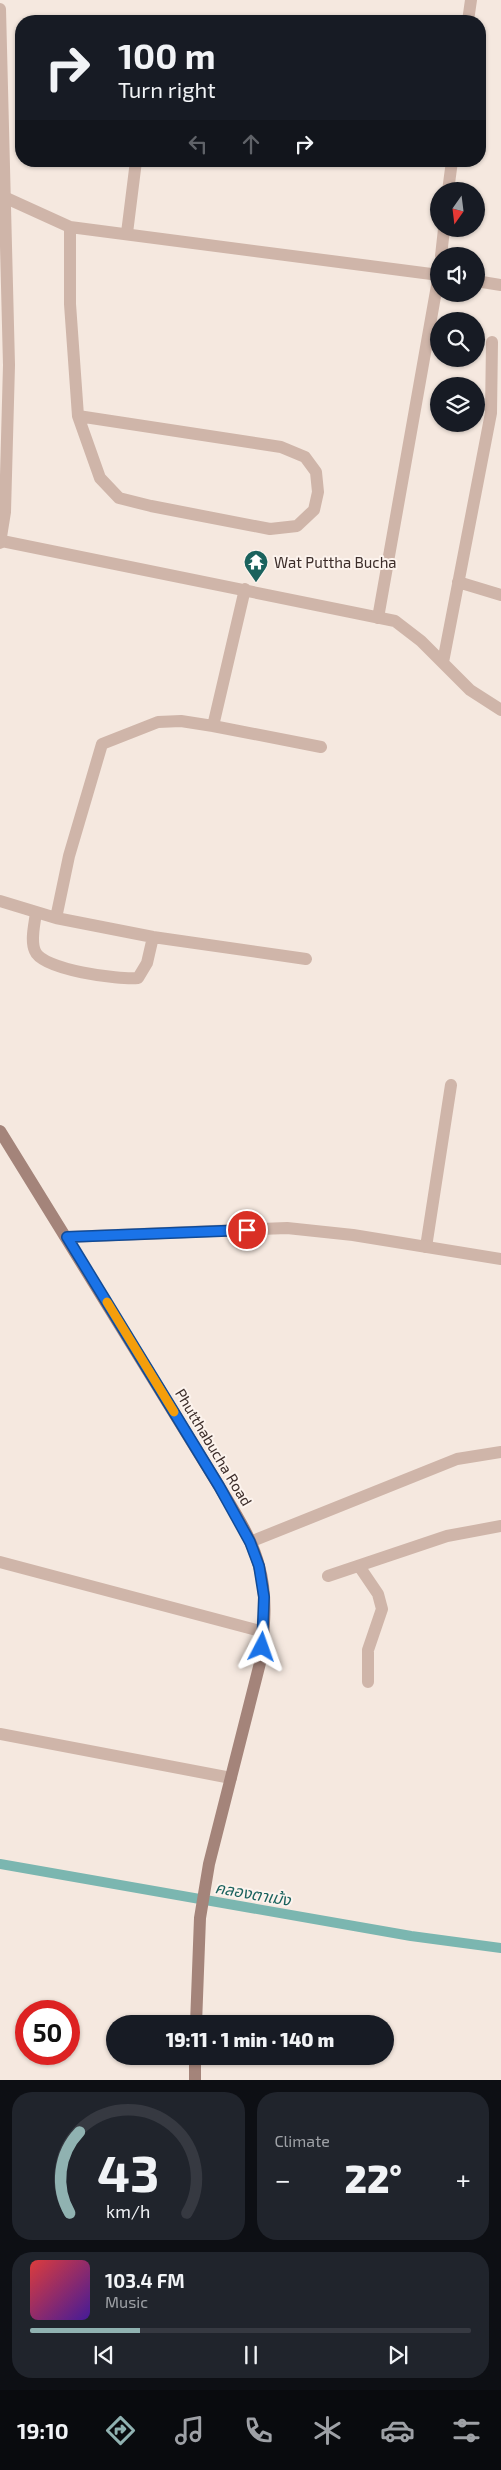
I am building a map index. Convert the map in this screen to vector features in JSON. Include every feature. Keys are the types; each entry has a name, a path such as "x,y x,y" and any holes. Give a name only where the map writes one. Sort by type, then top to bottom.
{"main road":[{"name":"Phutthabucha Road","path":"0,1131 214,1478 250,1542 259,1566 264,1597 264,1632 260,1663 209,1864 200,1918 196,2015"},
{"path":"194,2080 195,2065"}],"street":[{"path":"469,15 471,0"},
{"path":"0,10 9,365 1,542 245,589 395,621 421,641 470,690 501,710"},
{"path":"127,233 135,167"},
{"path":"449,182 451,167"},
{"path":"4,197 70,226 430,274"},
{"path":"70,226 70,304 78,416 100,478 119,498 270,529 297,526 314,510 318,492 316,472 305,457 282,447 78,416"},
{"path":"485,282 501,285"},
{"path":"378,618 434,302"},
{"path":"443,662 458,582 496,413 492,342"},
{"path":"458,582 501,595"},
{"path":"213,726 245,589"},
{"path":"56,918 69,856 102,744 158,722 181,721 321,747"},
{"path":"0,901 56,918 153,937 306,959"},
{"path":"36,912 35,951 41,959 72,969 124,980 138,978 148,963 153,937"},
{"path":"426,1247 451,1085"},
{"path":"67,1237 287,1228 353,1235 501,1259"},
{"path":"250,1542 457,1459 501,1452"},
{"path":"328,1576 447,1536 501,1526"},
{"path":"0,1562 264,1632"},
{"path":"359,1566 378,1594 382,1610 368,1650 368,1682"},
{"path":"0,1734 231,1778"}],"waterway":[{"name":"คลองตาเม้ง","path":"0,1864 411,1936 501,1948"}],"slow traffic":[{"path":"107,1302 174,1412"}],"place":[{"name":"Wat Puttha Bucha","path":"256,583"}],"route":[{"path":"247,1230 67,1237 219,1486 250,1542 259,1566 264,1597 262,1647"}]}
